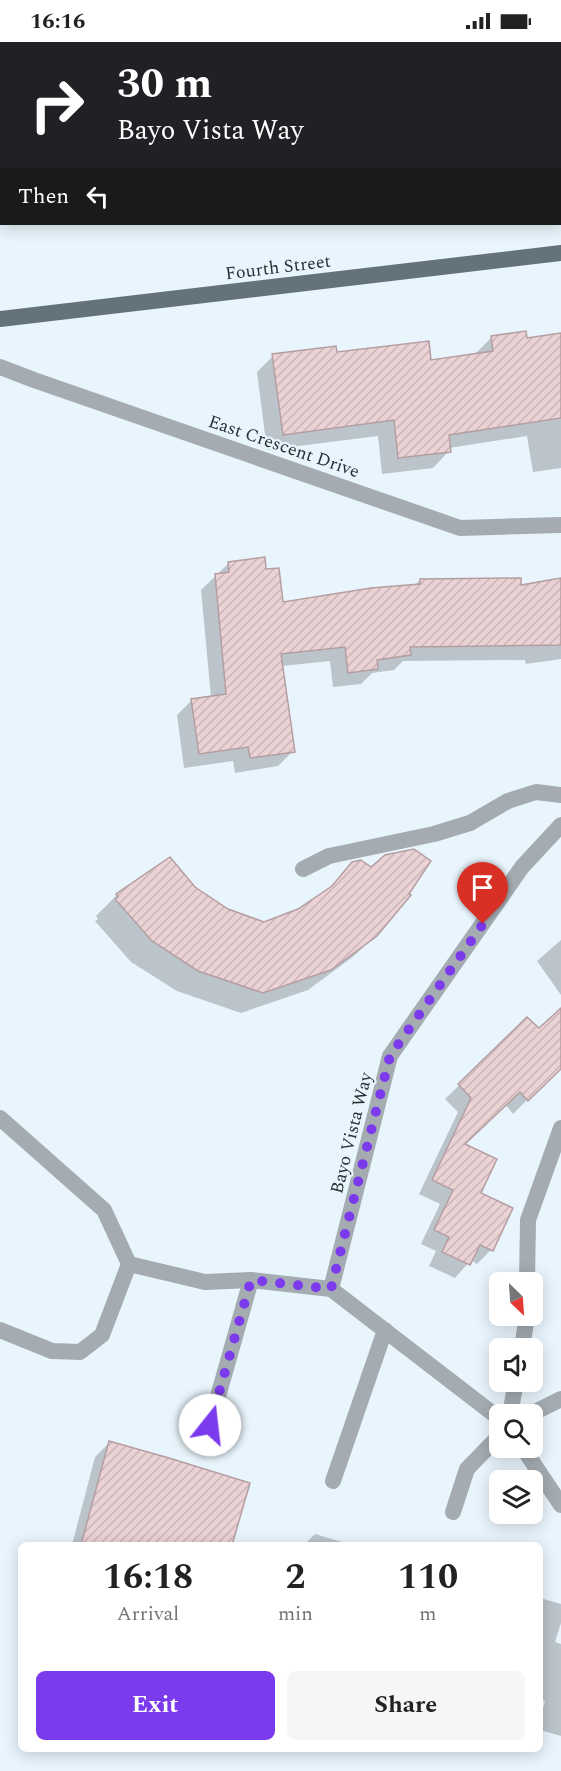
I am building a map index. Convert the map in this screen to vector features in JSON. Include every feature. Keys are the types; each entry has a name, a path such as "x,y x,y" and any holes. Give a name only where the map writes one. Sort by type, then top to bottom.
{"main road":[{"name":"Fourth Street","path":"0,319 561,252"}],"street":[{"name":"East Crescent Drive","path":"0,367 460,528 561,525"},
{"path":"303,869 330,856 434,834 470,823 508,801 537,792 561,795"},
{"name":"Bayo Vista Way","path":"331,1289 390,1056 522,867 561,825"},
{"path":"0,1118 104,1210 129,1264 102,1335 80,1352 52,1352 0,1330"},
{"path":"527,1272 528,1220 561,1128"},
{"path":"129,1264 206,1282 251,1280 331,1289 489,1410"},
{"path":"204,1446 251,1280"},
{"path":"333,1481 385,1330"},
{"path":"543,1408 561,1399"},
{"path":"453,1512 467,1469 489,1446"},
{"path":"530,1458 561,1505"}],"building":[{"path":"526,331 527,338 561,333 561,418 449,435 451,452 398,458 394,420 283,435 272,354 336,346 337,352 429,341 431,360 493,351 491,336"},
{"path":"265,557 266,569 279,568 283,602 371,588 420,584 420,579 521,578 521,585 561,578 561,645 410,647 411,655 377,660 378,669 348,673 345,647 281,654 295,752 250,758 248,747 199,754 191,699 226,694 215,574 229,572 228,562"},
{"path":"414,849 431,861 409,894 411,895 377,936 331,970 263,993 198,971 152,941 115,899 118,897 116,894 170,857 195,887 228,909 264,922 298,909 332,886 352,862 361,860 371,867 385,855"},
{"path":"561,1008 561,1069 528,1101 520,1092 465,1144 497,1159 481,1193 513,1208 493,1251 480,1245 470,1265 442,1252 449,1237 434,1230 453,1190 432,1180 471,1098 458,1084 527,1017 539,1028"},
{"path":"109,1441 250,1483 233,1542 82,1542"}],"route":[{"path":"210,1425 251,1280 331,1289 390,1056 483,924"}]}
